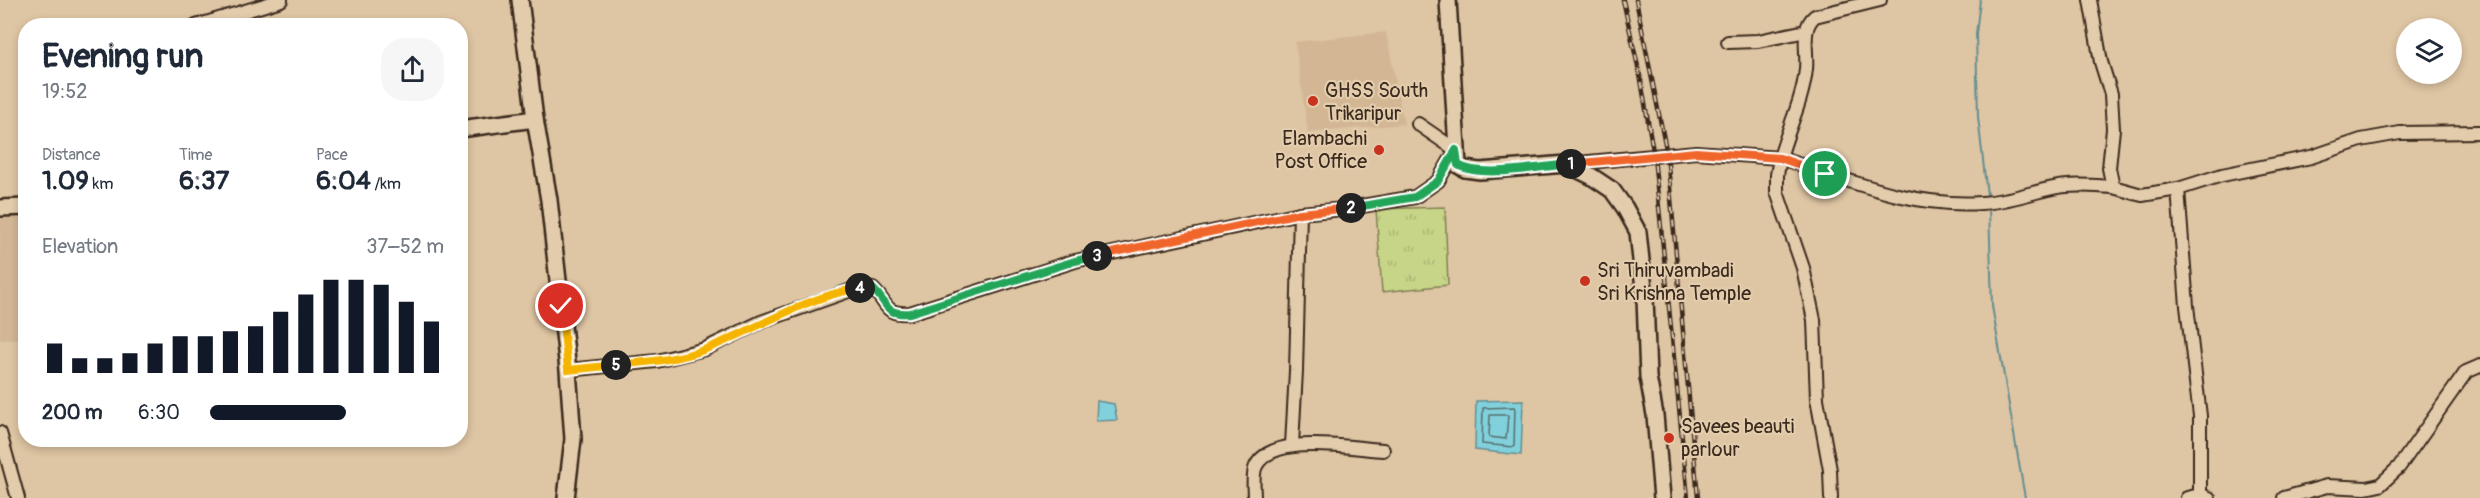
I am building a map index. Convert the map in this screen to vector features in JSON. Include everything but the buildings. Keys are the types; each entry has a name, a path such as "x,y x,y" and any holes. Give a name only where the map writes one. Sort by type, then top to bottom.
{"main road":[{"path":"520,0 535,119 549,200 568,370 573,439 566,498"},
{"path":"1448,0 1458,165 1465,170 1479,171 1539,168 1566,164 1591,176 1612,190 1638,232 1645,297 1648,377 1655,415 1662,498"},
{"path":"468,128 535,119"},
{"path":"0,208 18,207"}],"street":[{"path":"222,18 281,0"},
{"path":"1831,498 1830,470 1816,399 1814,320 1803,268 1777,192 1776,175 1786,135 1799,105 1806,72 1808,21 1815,16 1880,0"},
{"path":"2090,0 2101,62 2111,94 2113,129 2109,168 2113,187"},
{"path":"1728,42 1758,41 1806,31"},
{"path":"568,370 657,361 705,349 761,322 857,288 873,289 886,309 893,313 910,313 1075,261 1300,213 1344,209 1415,197 1438,181 1456,150 1418,124"},
{"path":"1566,164 1696,152 1780,158 1891,194 1924,201 1979,203 2007,201 2054,188 2082,185 2113,187 2142,195 2178,189 2222,175 2311,157 2361,140 2400,133 2480,132"},
{"path":"2178,189 2187,306 2200,416 2205,497 2187,498"},
{"path":"1292,445 1300,213"},
{"path":"2284,498 2328,486 2366,488 2380,485 2399,467 2466,372 2480,366"},
{"path":"0,433 18,498"},
{"path":"1254,498 1254,468 1263,455 1292,445 1383,450"}],"shaded area":[{"path":"1386,32 1404,124 1308,133 1295,42"},
{"path":"18,213 18,339 0,340 0,214"}],"green space":[{"path":"1445,207 1448,285 1382,292 1376,209"}],"water":[{"path":"1523,400 1521,455 1475,450 1476,401"},
{"path":"1097,401 1114,404 1117,420 1096,421"}],"waterway":[{"path":"1980,0 1976,34 1978,117 1987,195"},
{"path":"1989,207 1992,306 2025,498"}],"railway":[{"path":"1623,0 1641,80 1654,157 1688,498"},
{"path":"1636,0 1667,154 1698,498"}],"place":[{"name":"GHSS South Trikaripur","path":"1313,101"},
{"name":"Elambachi Post Office","path":"1379,150"},
{"name":"Sri Thiruvambadi Sri Krishna Temple","path":"1585,281"},
{"name":"Savees beauti parlour","path":"1669,438"}],"route":[{"path":"561,306 568,370 657,361 705,349 761,322 857,288 873,289 886,309 893,313 910,313 1075,261 1300,213 1344,209 1415,197 1438,181 1456,150 1458,165 1465,170 1479,171 1539,168 1696,152 1780,158 1825,174"}]}
